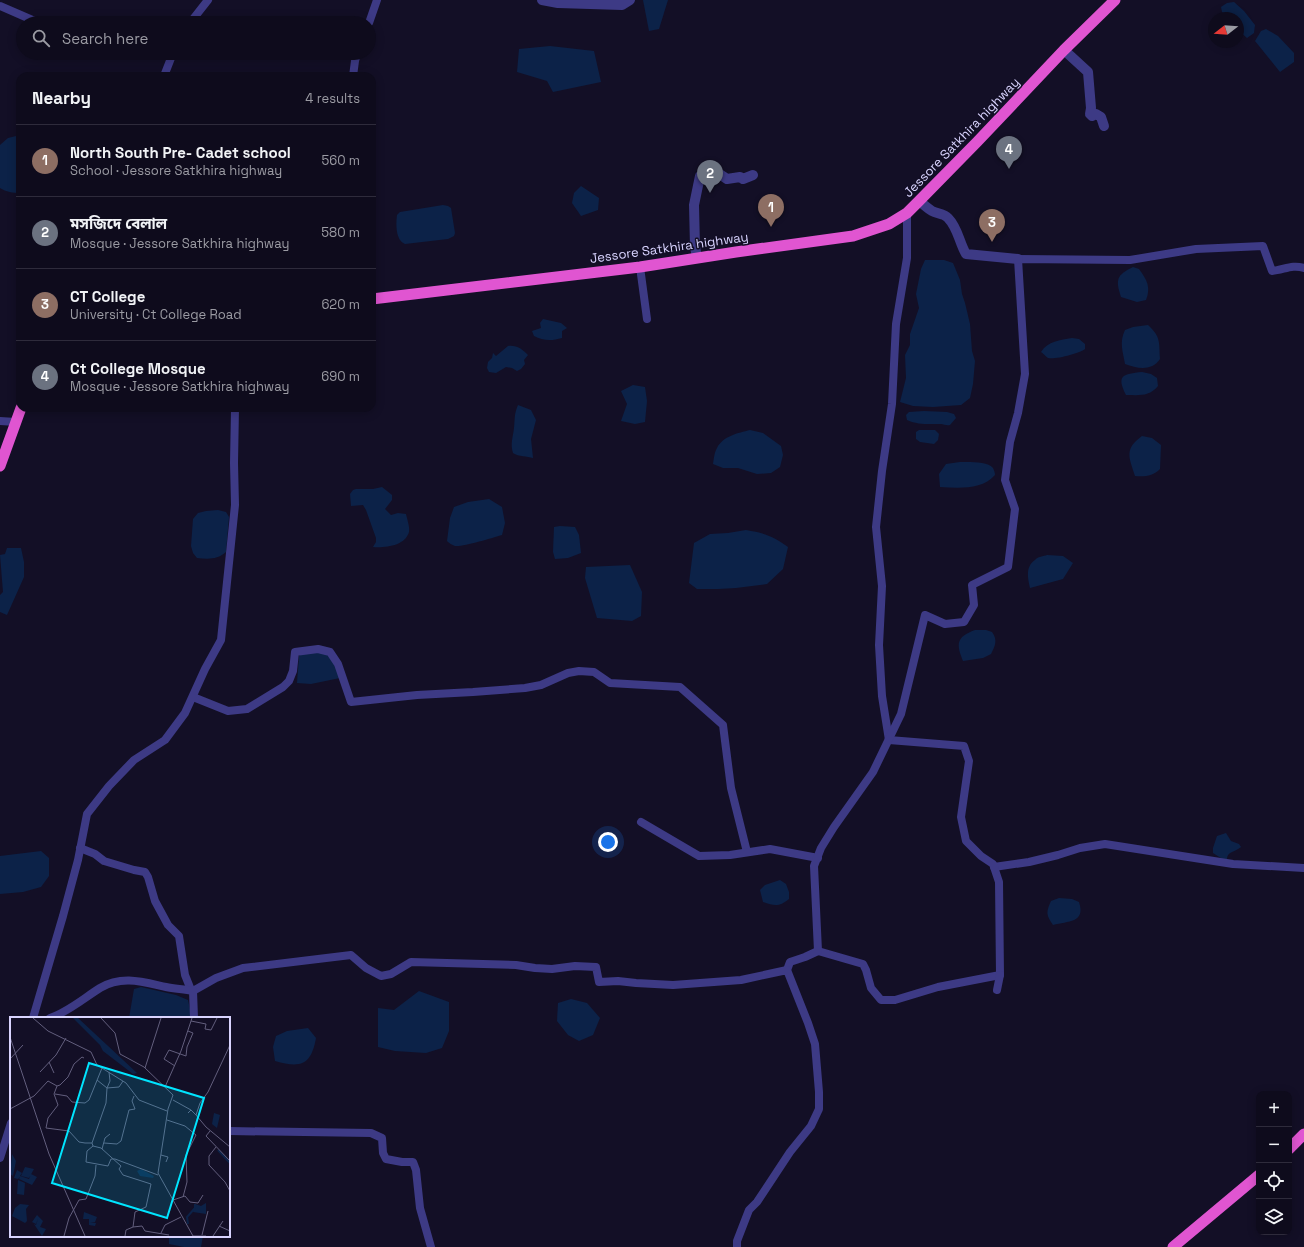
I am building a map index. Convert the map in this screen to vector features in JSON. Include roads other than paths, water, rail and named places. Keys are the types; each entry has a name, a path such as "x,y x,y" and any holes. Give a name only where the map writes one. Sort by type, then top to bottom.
{"highway":[{"name":"Jessore Satkhira highway","path":"376,299 640,267 697,257 853,236 889,224 907,213 1064,50 1115,0"},
{"path":"0,466 20,412"},
{"path":"1292,1146 1304,1134"},
{"path":"1173,1247 1256,1178"}],"street":[{"path":"195,16 208,0"},
{"path":"371,16 377,0"},
{"path":"542,0 558,3 622,5 630,0"},
{"path":"0,6 23,16"},
{"path":"1064,50 1088,72 1091,108 1090,114 1092,116 1096,114 1101,117 1104,126"},
{"path":"166,72 171,60"},
{"path":"354,72 355,60"},
{"path":"697,257 695,247 694,206 700,176 708,171 718,173 727,179 740,177 743,179 753,175"},
{"path":"919,201 932,211 941,213 948,217 956,228 958,237 966,254 1018,259 1130,260 1196,249 1263,246 1272,270 1278,270 1295,265 1304,268"},
{"path":"889,740 882,696 879,645 882,586 876,527 882,471 892,404 896,324 907,258 907,213"},
{"path":"818,951 814,866 821,848 834,827 873,772 901,714 925,615 945,624 964,622 974,605 972,585 1008,567 1015,509 1005,480 1010,442 1018,413 1025,374 1018,259"},
{"path":"640,267 647,319"},
{"path":"33,1017 63,916 88,814 109,786 134,760 165,740 185,713 205,669 221,640 235,504 235,412"},
{"path":"0,421 16,422"},
{"path":"193,696 228,711 247,709 283,687 289,681 293,671 294,652 318,649 330,652 338,664 351,702 417,695 526,688 541,685 568,673 579,671 594,672 610,683 680,687 723,725 731,788 747,852"},
{"path":"889,740 964,746 969,761 961,817 966,841 981,856 993,864 1000,882 1000,975 997,990"},
{"path":"641,822 699,856 730,855 770,849 818,858"},
{"path":"994,867 1029,862 1080,848 1105,844 1233,864 1304,868"},
{"path":"80,848 95,854 104,861 145,872 148,877 155,901 168,925 179,936 185,974 192,990 194,1017"},
{"path":"737,1247 737,1241 749,1210 761,1196 790,1152 811,1126 819,1109 815,1044 787,970 790,962 818,951 863,964 871,988 881,1000 895,1000 938,988 1000,975"},
{"path":"52,1017 68,1009 102,987 114,982 137,980 168,987 192,990 216,978 243,968 351,955 366,968 381,976 391,974 411,962 516,965 552,969 585,966 596,967 599,982 618,981 673,985 741,980 787,970"},
{"path":"0,1158 10,1126"},
{"path":"230,1131 371,1133 382,1138 383,1153 386,1158 402,1162 413,1162 416,1170 420,1208 432,1247"}],"water":[{"path":"643,0 668,0 659,29 649,31"},
{"path":"1234,2 1244,11 1255,25 1254,33 1247,38 1244,35 1244,12 1222,12 1221,7 1227,3"},
{"path":"1266,29 1278,36 1294,53 1294,62 1280,72 1255,41 1261,31"},
{"path":"550,46 594,51 601,82 553,92 547,81 517,72 519,49"},
{"path":"16,136 16,193 0,188 0,145 8,138"},
{"path":"581,186 599,198 598,210 581,216 572,203 574,193"},
{"path":"443,205 451,208 455,233 454,236 448,239 405,244 399,239 396,227 397,215 400,212"},
{"path":"925,260 944,260 953,263 960,280 970,324 972,351 975,361 970,398 961,405 933,407 913,406 900,402 906,378 905,355 910,345 910,334 919,308 916,294 921,269"},
{"path":"1133,267 1139,269 1146,280 1148,291 1146,300 1137,302 1121,297 1118,286 1119,278"},
{"path":"543,319 561,323 567,328 562,331 562,338 548,340 534,336 532,331 541,328 540,323"},
{"path":"1148,325 1157,337 1160,359 1153,366 1144,368 1125,364 1122,339 1125,330 1133,327"},
{"path":"1072,338 1079,339 1085,344 1085,349 1067,356 1056,358 1048,358 1041,352 1051,343"},
{"path":"508,346 519,348 528,355 524,360 525,364 517,371 506,367 496,373 489,372 487,368 488,362 492,358 493,353 496,356"},
{"path":"1142,372 1151,374 1157,378 1158,386 1155,390 1147,394 1126,395 1122,383 1123,377"},
{"path":"633,385 645,387 647,401 645,422 635,424 621,421 627,404 621,391"},
{"path":"518,405 531,410 536,420 531,439 533,458 513,453 512,440 515,414"},
{"path":"909,412 947,412 954,414 956,418 950,425 927,424 907,420 906,415"},
{"path":"750,430 763,433 781,446 783,455 780,467 771,473 757,474 738,468 723,468 713,464 716,450 723,441 731,436"},
{"path":"919,430 935,430 939,434 938,440 934,444 920,442 916,439 916,432"},
{"path":"1142,436 1152,438 1161,445 1160,469 1149,476 1135,476 1131,464 1130,449 1132,445"},
{"path":"978,462 987,464 993,468 995,475 990,480 977,486 962,488 940,487 939,474 946,464"},
{"path":"382,487 392,495 392,500 385,509 391,515 398,513 406,514 409,532 407,537 399,543 383,547 373,547 376,542 376,538 366,510 363,505 351,506 350,494 356,489 373,489"},
{"path":"489,499 502,507 505,523 502,535 459,546 454,546 447,541 450,518 454,507 468,502"},
{"path":"218,510 226,512 229,517 226,552 216,558 197,558 193,553 191,546 193,519 198,513"},
{"path":"554,527 575,527 579,535 581,553 568,558 555,559 553,552"},
{"path":"746,530 758,532 778,540 788,547 783,569 767,584 736,588 697,589 689,583 694,543 710,534"},
{"path":"7,548 21,548 24,562 24,577 7,615 0,612 0,595 3,592 0,555 5,554"},
{"path":"1047,555 1063,556 1073,563 1063,579 1030,588 1028,569 1037,558"},
{"path":"630,565 642,592 641,616 632,621 597,618 585,578 586,567"},
{"path":"975,630 986,630 992,632 995,638 994,648 991,654 983,658 963,661 959,650 959,642 964,635"},
{"path":"303,653 325,653 335,662 340,678 311,684 297,683 299,656"},
{"path":"1226,833 1231,841 1239,844 1241,847 1228,854 1227,859 1224,860 1213,853 1213,848 1217,836"},
{"path":"41,851 49,858 49,876 41,887 23,892 0,894 0,856"},
{"path":"780,880 786,884 789,892 789,899 777,905 763,902 760,890 765,885"},
{"path":"1059,898 1072,899 1079,902 1081,909 1080,914 1070,922 1053,925 1048,916 1048,908 1051,901"},
{"path":"141,987 176,995 188,1000 190,1017 129,1017 134,989"},
{"path":"419,991 449,1002 449,1031 442,1048 426,1053 395,1051 378,1047 378,1008 394,1010"},
{"path":"571,999 587,1003 600,1018 593,1035 579,1041 568,1035 557,1021 558,1003"},
{"path":"308,1028 316,1038 311,1054 303,1063 291,1064 275,1061 273,1047 276,1036 287,1031"},
{"path":"169,1237 203,1237 201,1247 184,1247 169,1244"}],"place":[{"name":"Ct College Mosque","path":"1009,169"},
{"name":"মসজিদে বেলাল","path":"710,193"},
{"name":"North South Pre- Cadet school","path":"771,227"},
{"name":"CT College","path":"992,242"}]}
